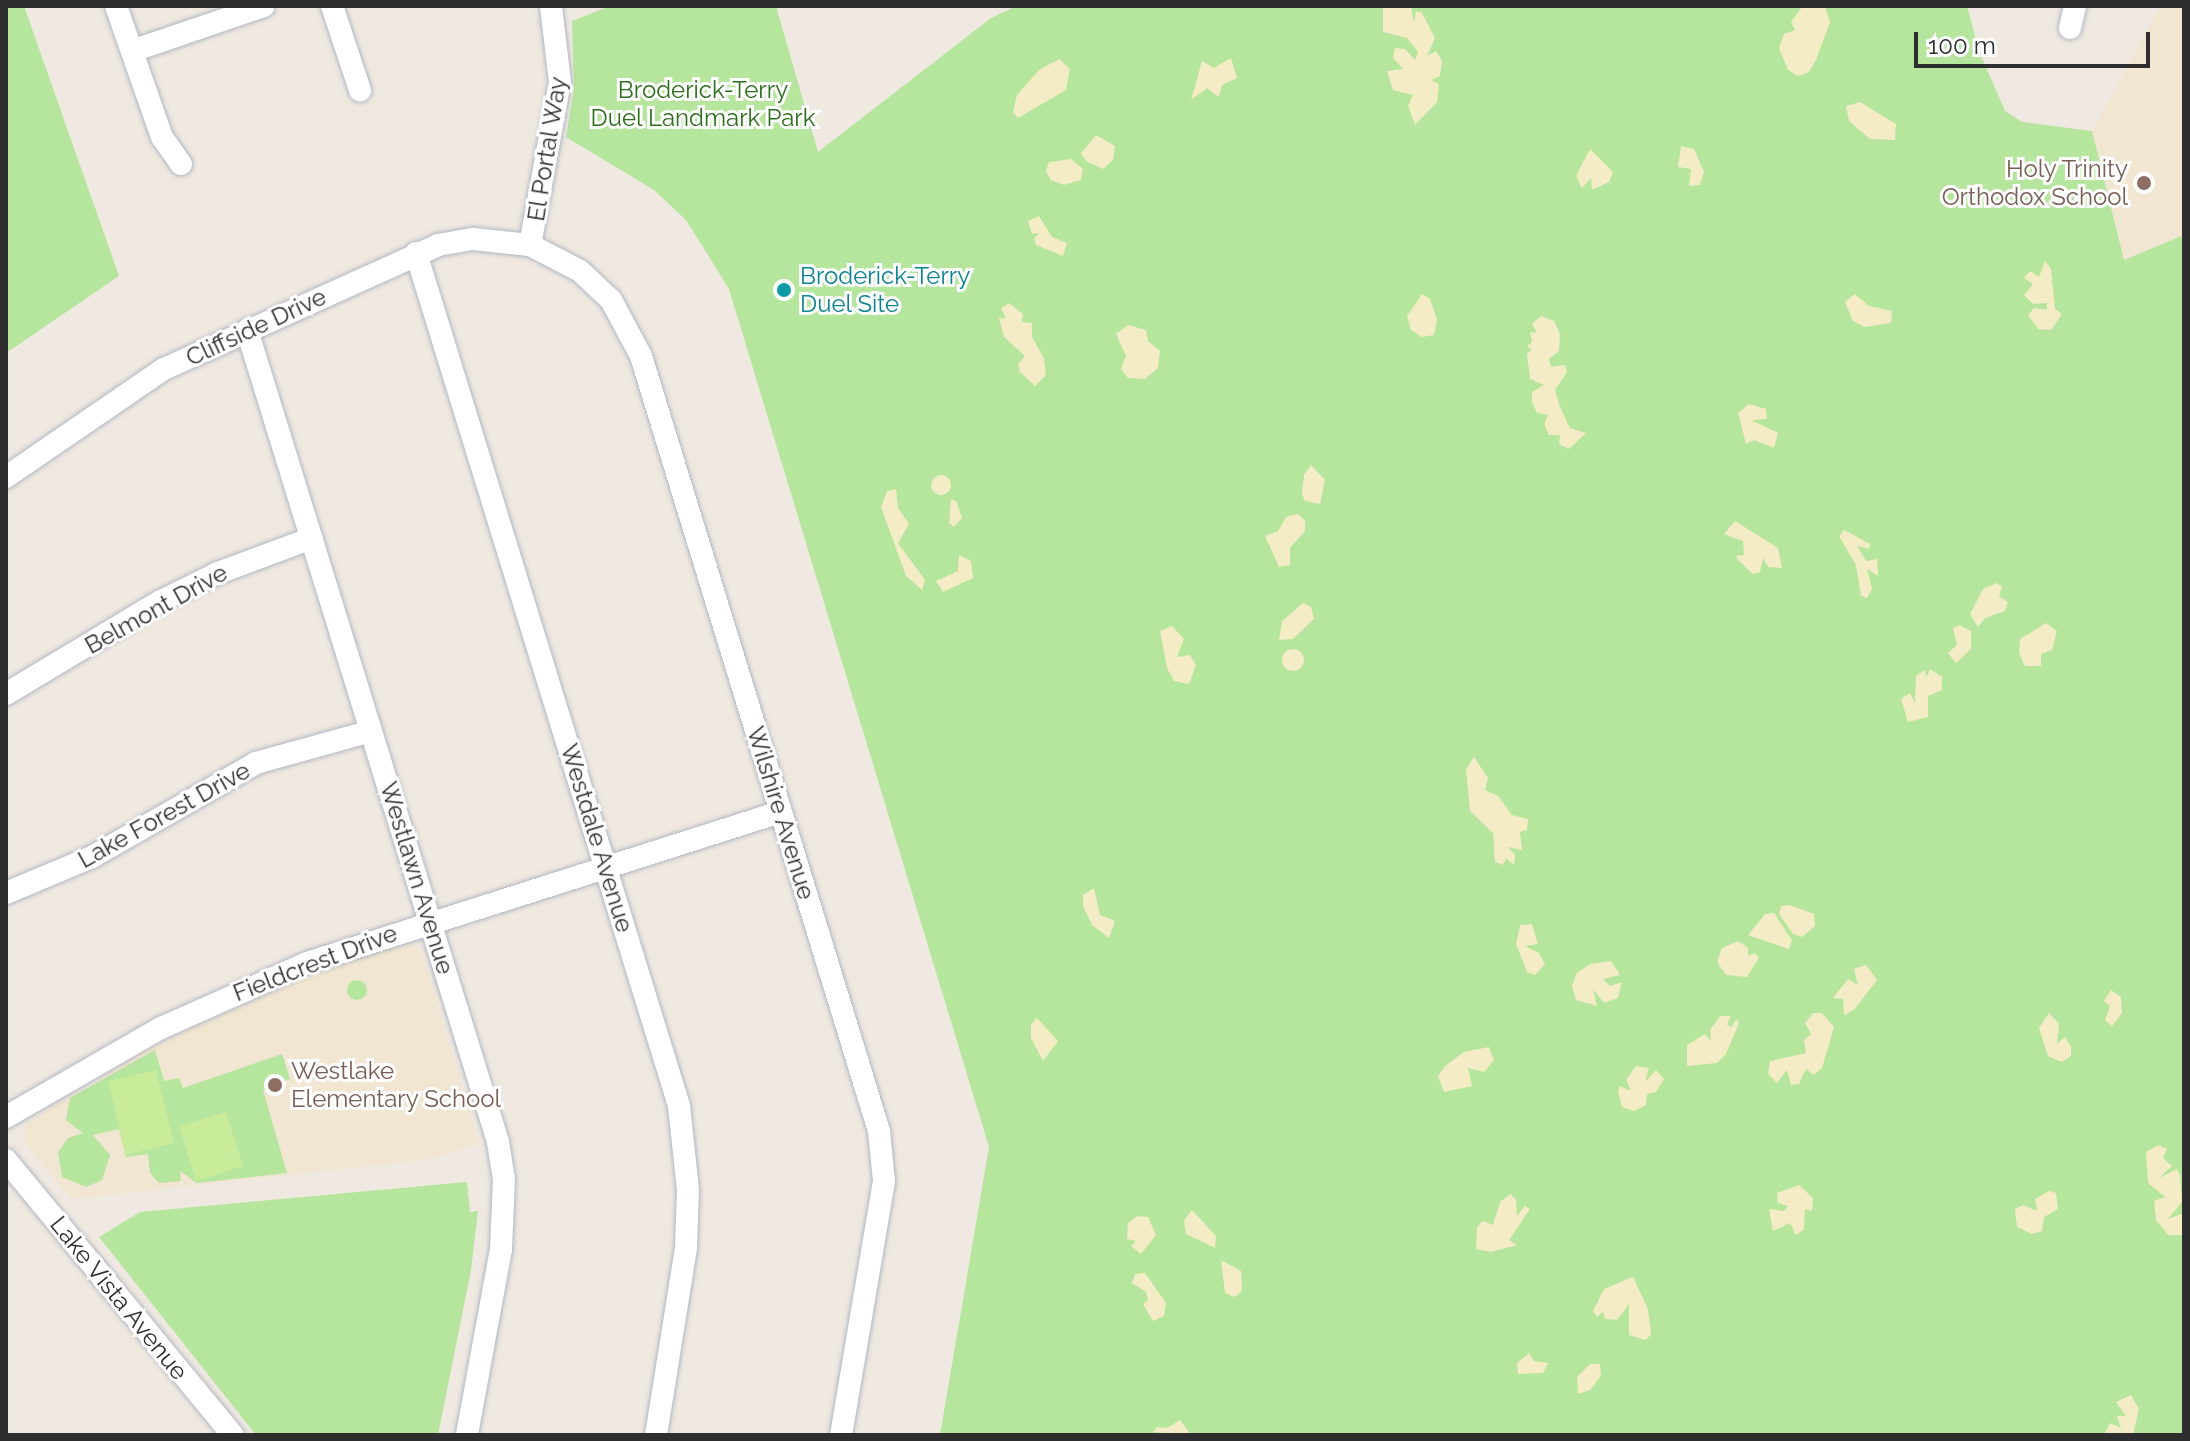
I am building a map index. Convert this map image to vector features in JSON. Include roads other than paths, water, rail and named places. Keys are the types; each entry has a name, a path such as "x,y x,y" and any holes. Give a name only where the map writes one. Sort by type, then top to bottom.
{"street":[{"path":"116,6 162,137 181,164"},
{"path":"132,51 264,6"},
{"path":"332,6 360,90"},
{"name":"El Portal Way","path":"530,245 560,82 551,6"},
{"name":"Cliffside Drive","path":"6,477 164,369 416,253 473,239 530,245"},
{"name":"Wilshire Avenue","path":"530,245 564,260 597,284 633,336 884,1155 881,1207 841,1435"},
{"name":"Westdale Avenue","path":"416,253 673,1080 686,1160 683,1278 656,1435"},
{"name":"Westlawn Avenue","path":"247,330 488,1107 504,1178 501,1249 467,1435"},
{"name":"Belmont Drive","path":"6,694 161,601 218,573 312,538"},
{"name":"Lake Forest Drive","path":"6,893 92,857 256,763 371,731"},
{"name":"Fieldcrest Drive","path":"6,1117 115,1052 210,1005 307,963 430,920 781,812"},
{"name":"Lake Vista Avenue","path":"6,1160 233,1435"}],"place":[{"name":"Holy Trinity Orthodox School","path":"2144,183"},
{"name":"Broderick-Terry Duel Site","path":"784,290"},
{"name":"Westlake Elementary School","path":"275,1085"}],"park label":[{"name":"Broderick-Terry Duel Landmark Park","path":"703,104"}]}
